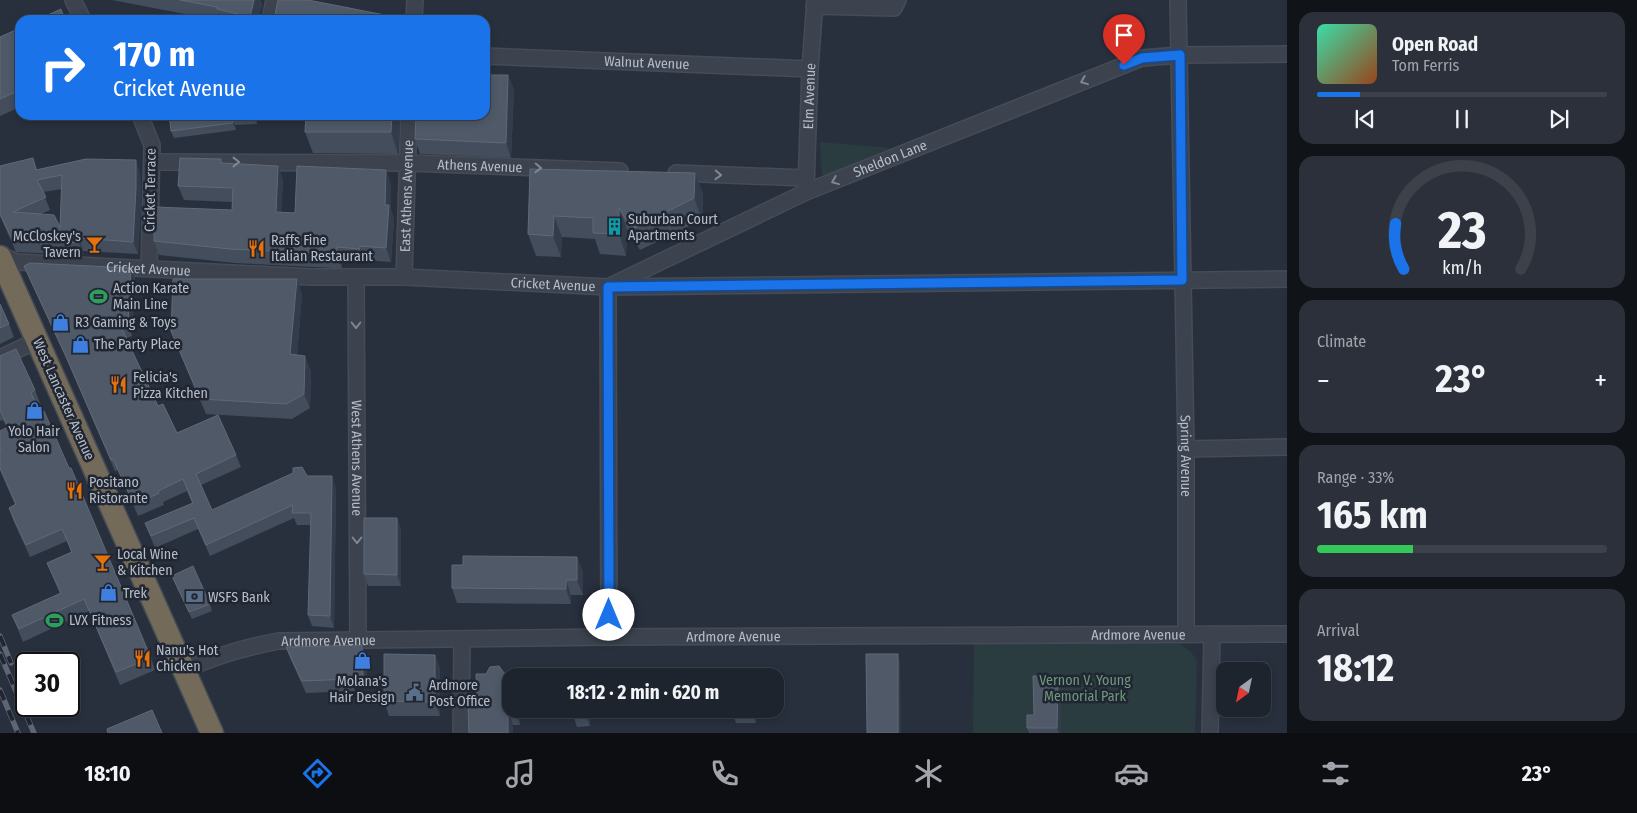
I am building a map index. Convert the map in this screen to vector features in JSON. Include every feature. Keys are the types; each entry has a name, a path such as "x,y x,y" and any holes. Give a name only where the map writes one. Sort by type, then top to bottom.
{"highway":[{"name":"West Lancaster Avenue","path":"0,256 212,733"}],"street":[{"path":"73,0 80,15"},
{"path":"271,15 274,0"},
{"path":"814,3 894,8 898,0"},
{"name":"Spring Avenue","path":"1178,0 1186,448 1186,633"},
{"path":"410,1 413,15"},
{"name":"Elm Avenue","path":"806,185 814,3"},
{"name":"Sheldon Lane","path":"608,287 806,185 1142,58 1180,55 1287,54"},
{"name":"Walnut Avenue","path":"490,56 810,69"},
{"name":"Cricket Terrace","path":"142,120 152,145 149,268"},
{"name":"East Athens Avenue","path":"404,277 409,120"},
{"name":"Athens Avenue","path":"152,162 408,163 637,172"},
{"path":"657,173 806,185"},
{"name":"Cricket Avenue","path":"0,256 17,262 311,277 404,277 608,287 1287,279"},
{"name":"West Athens Avenue","path":"356,277 358,639"},
{"path":"608,287 609,637"},
{"path":"0,358 38,340"},
{"path":"1186,448 1287,447"},
{"path":"1210,733 1212,634"},
{"name":"Ardmore Avenue","path":"184,670 255,645 279,641 609,637 1287,634"},
{"path":"461,733 462,639"}],"green space":[{"path":"820,142 891,148 822,177"},
{"name":"Vernon V. Young Memorial Park","path":"974,644 1180,644 1191,652 1197,661 1195,733 973,733"}],"building":[{"path":"180,0 254,0 250,15 242,15 217,9 217,7"},
{"path":"278,0 308,0 385,15 275,15"},
{"path":"61,9 63,15 48,15"},
{"path":"15,30 15,92 0,99 0,37"},
{"path":"490,75 508,75 506,143 415,139 416,120 490,120"},
{"path":"170,120 233,120 233,123 171,131"},
{"path":"306,120 392,120 391,132 305,132"},
{"path":"33,158 36,170 86,159 136,160 133,242 79,238 79,243 12,239 0,214 0,166","holes":["62,175 60,227 54,215 13,212 46,197 37,180"]},
{"path":"180,158 221,159 221,163 278,166 276,212 295,213 297,166 386,170 385,205 389,205 386,248 360,246 360,249 337,247 337,254 328,254 230,249 154,241 155,207 232,210 233,188 178,186"},
{"path":"530,169 695,173 694,198 632,229 619,208 619,234 593,233 593,218 554,216 553,236 528,234"},
{"path":"30,263 131,268 128,324 121,327 158,406 163,404 177,433 218,415 236,455 196,474 212,510 293,473 293,468 302,467 307,476 332,476 330,616 308,615 311,513 292,513 293,505 206,545 194,518 151,536 145,523 193,503 183,479 134,505 113,459 111,460 24,266"},
{"path":"173,279 297,279 290,354 305,356 304,394 286,404 200,399 171,331"},
{"path":"0,304 9,324 0,328"},
{"path":"16,349 35,390 31,393 40,413 44,411 69,468 71,468 151,658 116,672 84,599 19,629 12,615 61,593 47,563 72,552 62,529 26,545 9,508 16,504 0,468 0,431 8,427 0,410 0,356"},
{"path":"364,518 397,518 397,575 364,574"},
{"path":"463,556 577,557 577,580 566,580 566,589 452,588 452,565 463,565"},
{"name":"WSFS Bank","path":"193,566 210,604 189,612 172,576"},
{"path":"362,645 363,676 350,676 350,679 302,681 286,647"},
{"name":"Ardmore Post Office","path":"384,654 435,655 435,702 384,701"},
{"path":"866,654 898,654 898,733 867,733"},
{"path":"499,666 502,670 502,718 508,718 508,733 469,733 468,705 477,705 476,674 486,674 490,667"},
{"path":"1033,676 1058,676 1057,728 1027,728 1027,715 1034,715"},
{"path":"152,710 162,733 108,733 107,729"}],"railway":[{"path":"0,636 11,663"},
{"path":"0,654 34,733"},
{"path":"0,690 18,733"}],"place":[{"name":"Suburban Court Apartments","path":"614,227"},
{"name":"McCloskey's Tavern","path":"95,244"},
{"name":"Raffs Fine Italian Restaurant","path":"257,248"},
{"name":"Action Karate Main Line","path":"99,296"},
{"name":"R3 Gaming & Toys","path":"61,322"},
{"name":"The Party Place","path":"80,344"},
{"name":"Felicia's Pizza Kitchen","path":"119,385"},
{"name":"Yolo Hair Salon","path":"34,411"},
{"name":"Positano Ristorante","path":"75,490"},
{"name":"Local Wine & Kitchen","path":"103,562"},
{"name":"Trek","path":"109,593"},
{"name":"WSFS Bank","path":"194,597"},
{"name":"LVX Fitness","path":"55,620"},
{"name":"Nanu's Hot Chicken","path":"142,658"},
{"name":"Molana's Hair Design","path":"362,661"},
{"name":"Ardmore Post Office","path":"415,693"}],"route":[{"path":"609,615 608,287 1182,280 1180,55 1142,58 1124,65"}]}
